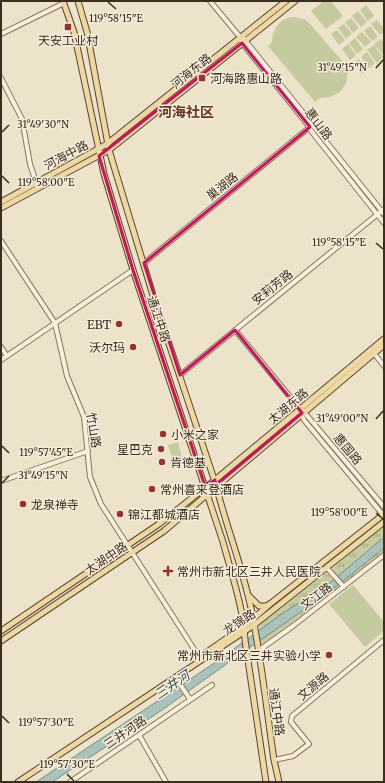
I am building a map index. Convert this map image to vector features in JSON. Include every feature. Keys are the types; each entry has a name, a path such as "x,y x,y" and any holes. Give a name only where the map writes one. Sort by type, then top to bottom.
{"main road":[{"path":"78,1 87,32 107,144"},
{"name":"河海东路","path":"99,156 242,40 286,1"},
{"name":"河海东路","path":"98,149 107,144 294,1"},
{"name":"通江中路","path":"64,2 74,32 99,156 133,270 205,486 235,584 244,629 266,782"},
{"name":"通江中路","path":"107,144 156,302 215,480 254,619"},
{"name":"河海中路","path":"1,202 98,149"},
{"name":"河海中路","path":"1,208 99,156"},
{"name":"太湖东路","path":"373,352 384,340"},
{"name":"太湖东路","path":"216,485 302,411 373,352 384,345"},
{"name":"太湖东路","path":"205,486 215,480 302,411"},
{"name":"太湖中路","path":"1,641 164,531 207,495 216,485"},
{"name":"太湖中路","path":"1,631 128,546 205,486"},
{"name":"龙锦路","path":"13,782 244,629 270,604 384,515"},
{"name":"龙锦路","path":"244,629 254,626 384,522"},
{"path":"249,598 259,606 266,606 270,604"},
{"path":"254,619 254,626"},
{"name":"通江中路","path":"254,626 274,760 279,782"},
{"name":"龙锦路","path":"18,782 175,677 200,658"}],"street":[{"name":"惠山路","path":"210,1 311,126 383,211"},
{"path":"1,33 64,2"},
{"path":"1,78 22,119 30,164 36,182"},
{"name":"惠山路","path":"311,126 312,132 384,223"},
{"name":"巢湖路","path":"144,263 311,126"},
{"name":"安莉芳路","path":"180,374 383,211"},
{"name":"竹山路","path":"1,241 55,323 67,376 84,417 90,477 101,504 200,658"},
{"path":"1,360 133,270"},
{"name":"惠国路","path":"235,330 384,507"},
{"path":"1,348 7,356"},
{"path":"373,352 384,366"},
{"path":"302,411 304,420 384,515"},
{"path":"1,481 88,451"},
{"name":"文江路","path":"258,648 384,555"},
{"path":"327,568 342,586"},
{"name":"文源路","path":"274,760 293,756 309,744 291,722 292,716 384,640"},
{"path":"175,677 190,699"},
{"name":"三井河路","path":"70,782 212,684"},
{"path":"139,734 166,782"}],"highlighted area":[{"path":"242,43 310,127 144,263 180,375 235,330 302,413 216,485 215,480 205,486 133,270 99,156"}],"green space":[{"path":"324,1 331,1 343,16 326,29 311,11"},
{"path":"366,5 374,16 368,21 360,10"},
{"path":"358,11 367,22 361,27 352,16"},
{"path":"293,17 304,19 309,23 351,71 347,75 345,85 340,92 330,97 320,98 315,102 268,46 272,42 275,28 280,22"},
{"path":"351,18 359,28 353,33 345,22"},
{"path":"377,20 384,28 384,32 380,35 371,24"},
{"path":"344,24 352,34 346,39 338,28"},
{"path":"370,26 378,37 372,41 364,31"},
{"path":"337,30 345,40 339,45 331,34"},
{"path":"362,32 371,42 365,47 356,37"},
{"path":"355,38 363,49 357,54 349,43"},
{"path":"381,39 384,43 384,56 374,44"},
{"path":"348,44 356,55 350,60 342,49"},
{"path":"374,45 383,57 377,63 367,50"},
{"path":"367,52 375,63 369,68 361,57"},
{"path":"359,59 368,69 362,74 353,63"},
{"path":"178,442 182,458 173,461 168,445"},
{"path":"381,529 384,529 384,553 346,583 343,582 333,571 333,568"},
{"path":"325,574 328,574 339,587 338,589 262,645 260,644 259,627 262,623"},
{"path":"353,585 384,622 384,631 365,647 329,604"}],"water":[{"path":"384,537 384,548 328,593 162,710 52,782 36,782 216,662 283,613 330,583"}],"place":[{"name":"天安工业村","path":"68,27"},
{"name":"河海路惠山路","path":"202,78"},
{"name":"EBT","path":"119,324"},
{"name":"沃尔玛","path":"133,347"},
{"name":"小米之家","path":"163,434"},
{"name":"星巴克","path":"161,449"},
{"name":"肯德基","path":"162,462"},
{"name":"常州喜来登酒店","path":"152,489"},
{"name":"龙泉禅寺","path":"23,504"},
{"name":"锦江都城酒店","path":"120,514"},
{"name":"常州市新北区三井人民医院","path":"168,571"},
{"name":"常州市新北区三井实验小学","path":"329,655"}],"district":[{"name":"河海社区","path":"186,112"}],"water label":[{"name":"三井河","path":"172,685"}]}
